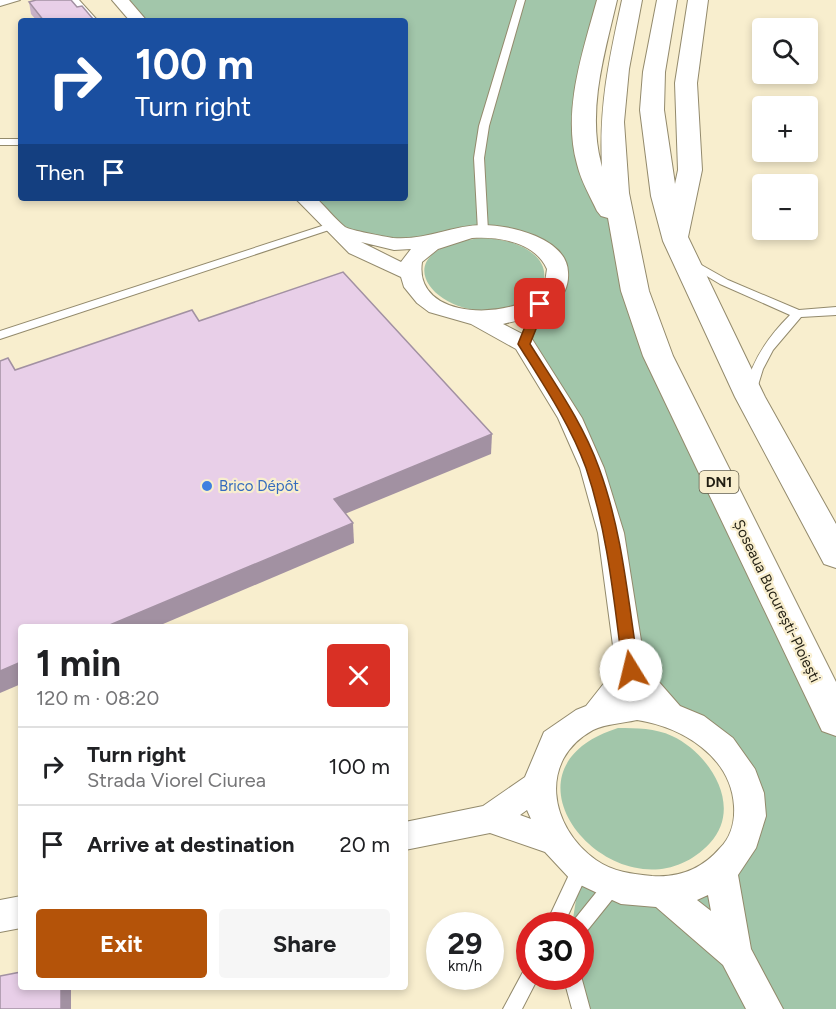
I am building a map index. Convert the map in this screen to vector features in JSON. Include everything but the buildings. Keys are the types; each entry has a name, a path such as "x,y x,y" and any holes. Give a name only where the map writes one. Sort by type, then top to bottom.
{"highway":[{"name":"DN1","path":"607,0 590,71 587,156 594,181 623,237"},
{"name":"Șoseaua București-Ploiești","path":"633,0 613,107 614,166 623,237 641,313 658,356 836,720"},
{"path":"667,0 652,101 659,168 680,249 750,397 836,555"},
{"path":"680,249 690,170 686,83 698,0"}],"street":[{"path":"120,0 136,18"},
{"path":"308,201 356,249 411,274"},
{"path":"331,226 387,243 409,244 437,240 459,233 483,231 506,233 532,242 554,262 558,281 549,297 540,304 522,313 500,318 476,318"},
{"path":"437,240 423,249 414,261 411,274 414,286 423,297 446,310 476,318 524,344 570,418 592,468 611,532 631,670 670,715"},
{"path":"524,344 540,304"},
{"path":"597,714 631,670"},
{"path":"637,708 670,715 706,732 724,748 742,775 749,800 750,820 745,840 735,858 721,873 685,890 649,893 613,885 581,868 555,841 541,814 538,785 543,762 555,741 574,724 597,714 637,708"},
{"path":"408,835 490,819 538,785"},
{"path":"490,819 555,841"},
{"path":"721,873 735,953 765,1009"},
{"path":"665,893 735,953"},
{"path":"0,916 18,913"}],"lane":[{"path":"0,3 16,0"},
{"path":"74,0 91,18"},
{"path":"483,231 479,158 484,126 521,0"},
{"path":"0,142 18,142"},
{"path":"0,335 331,226"},
{"path":"680,249 733,286 798,314 836,311"},
{"path":"750,397 753,376 761,357 772,341 798,314"},
{"path":"561,912 581,868"},
{"path":"591,912 613,885"},
{"path":"512,1009 522,990"},
{"path":"576,990 581,1009"}],"green space":[{"path":"120,0 607,0 585,127 635,291 836,720 836,1009 587,1009 583,990 594,990 594,912 574,912 581,868 685,890 745,840 724,748 637,708 611,533 524,344 554,262 506,233 409,244 331,226 308,201 408,201 408,18 136,18"},
{"path":"482,238 514,243 537,257 544,273 543,282 532,297 521,304 494,311 468,309 446,300 431,288 424,273 429,258 447,246"},
{"path":"618,728 639,728 672,736 686,744 698,755 718,782 723,797 724,813 720,828 710,843 676,865 641,869 608,857 580,835 564,807 562,777 578,749"}],"place":[{"name":"Brico Dépôt","path":"207,486"}],"route":[{"path":"540,304 524,344 570,418 592,468 611,532 631,670"}]}
